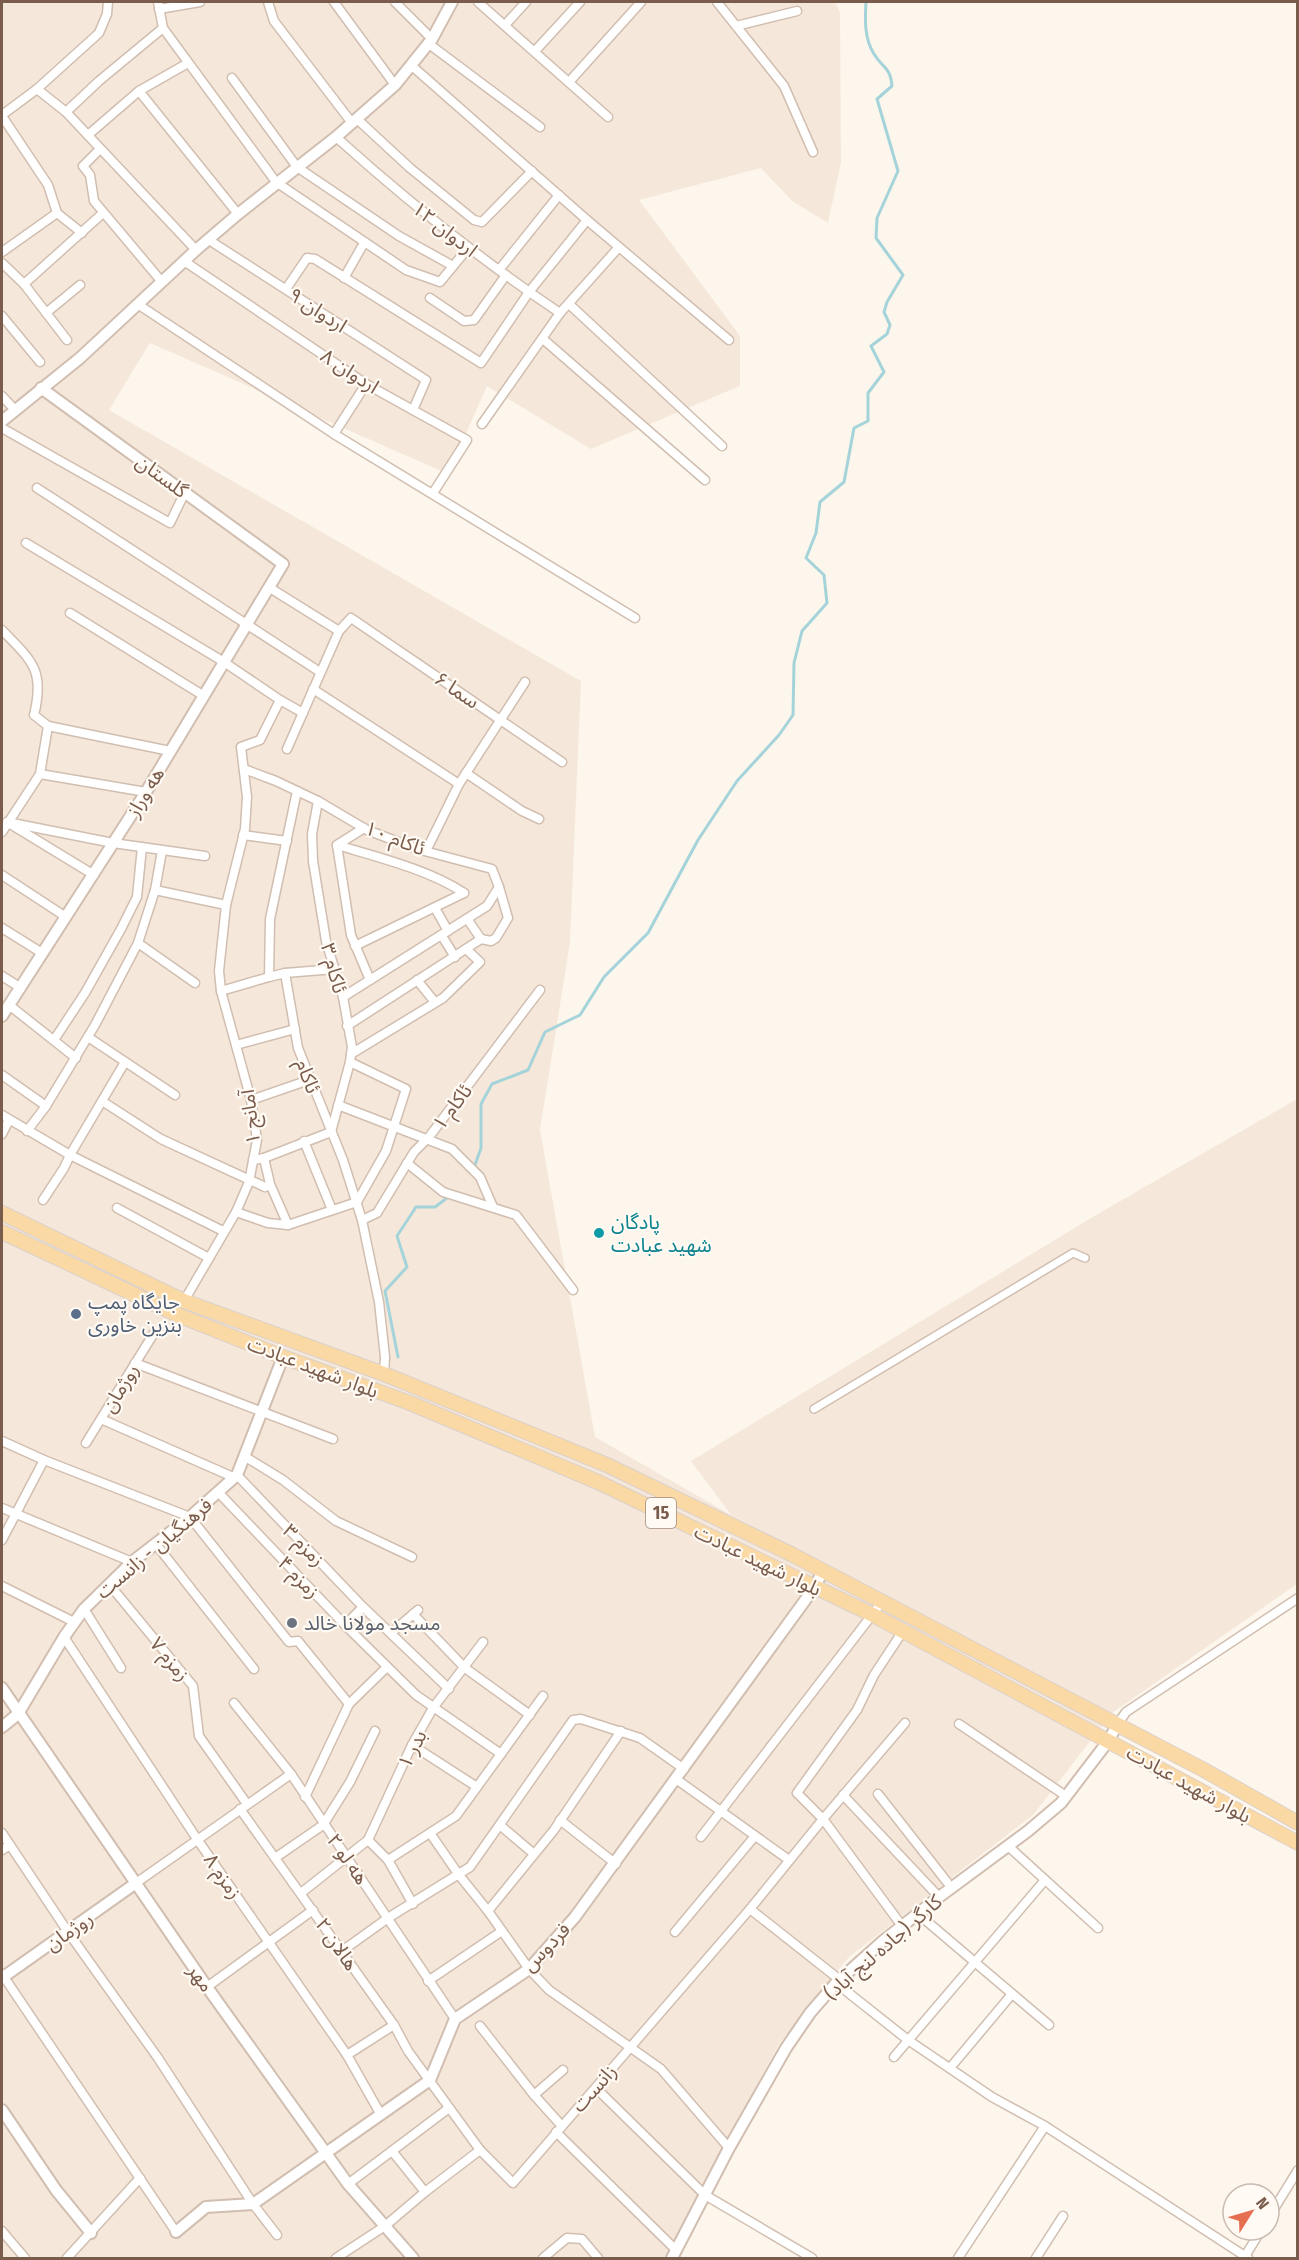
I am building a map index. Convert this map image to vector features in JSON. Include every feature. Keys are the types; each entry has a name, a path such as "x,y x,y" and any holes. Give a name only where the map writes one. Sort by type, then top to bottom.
{"main road":[{"name":"بلوار شهید عبادت","path":"2,1213 184,1301 384,1374 607,1466 823,1571 1204,1770 1298,1823"},
{"name":"بلوار شهید عبادت","path":"2,1232 178,1315 283,1357 410,1403 598,1482 873,1615 1298,1843"},
{"path":"598,1482 607,1466"}],"street":[{"path":"82,233 57,213 48,185 2,115 37,89 99,33 107,14 108,2"},
{"path":"200,2 158,5 163,28 276,182 406,270 440,282 468,248"},
{"path":"268,2 273,21 354,121 474,220 482,222 532,171"},
{"path":"334,2 395,85"},
{"path":"395,2 431,42 540,128"},
{"path":"2,421 81,358 184,261 238,214 336,137 395,85 431,42 452,2"},
{"path":"478,2 608,117"},
{"path":"505,25 526,2"},
{"path":"535,51 580,2"},
{"path":"717,2 784,86 813,152"},
{"path":"569,82 636,3"},
{"path":"736,26 798,11"},
{"path":"66,112 99,81 163,28"},
{"path":"88,135 139,91 188,63"},
{"path":"412,66 587,220 729,340"},
{"path":"232,78 297,167 399,236 453,266"},
{"path":"37,89 66,112 196,250"},
{"path":"139,91 238,214"},
{"name":"اردوان ۱۲","path":"336,137 380,177 468,248 560,313"},
{"path":"100,148 83,166 90,175 94,201 162,282"},
{"path":"430,298 464,321 474,320 502,273 559,195"},
{"path":"2,252 57,213"},
{"path":"24,284 104,213"},
{"path":"286,289 307,258 315,259 481,363 529,292 587,220"},
{"name":"اردوان ۹","path":"209,240 426,380 413,410"},
{"path":"344,278 364,243"},
{"path":"482,424 560,313 619,247"},
{"name":"اردوان ۸","path":"184,261 366,384 467,440 433,493"},
{"path":"2,263 24,284 67,340"},
{"path":"46,313 80,285"},
{"path":"569,304 722,446"},
{"path":"139,305 334,434 635,618"},
{"path":"2,316 40,362"},
{"path":"543,339 705,480"},
{"path":"334,434 366,384"},
{"name":"گلستان","path":"41,388 283,564"},
{"path":"2,396 15,410"},
{"path":"2,428 170,523 185,492"},
{"path":"37,488 320,672"},
{"path":"26,543 224,662 303,713"},
{"name":"هه وراز","path":"2,1016 146,792 283,564"},
{"path":"270,588 339,631 287,749"},
{"path":"70,613 204,696"},
{"name":"سما ۶","path":"339,631 351,618 562,762"},
{"path":"2,630 29,657 38,678 39,694 34,715 48,726 170,751"},
{"path":"426,851 459,784 525,682"},
{"path":"313,690 459,784"},
{"name":"آمانج ۱","path":"184,1301 236,1212 249,1182 257,1140 251,1100 221,991 219,971 226,905 243,835 247,797 241,747 260,740 280,700"},
{"path":"2,832 4,820 40,774 48,726"},
{"name":"ئاکام ۱۰","path":"244,769 318,801 364,828 426,851 492,869 499,887"},
{"path":"466,773 522,811 539,819"},
{"path":"40,774 146,792"},
{"path":"269,977 270,919 297,791"},
{"name":"ئاکام ۳","path":"318,801 312,834 312,861 326,941 343,997 352,1047 330,1132"},
{"path":"4,820 113,843 205,856"},
{"path":"4,820 94,875"},
{"path":"337,845 364,828"},
{"path":"243,835 287,841"},
{"path":"337,845 385,859 452,885 464,893 355,946"},
{"path":"337,845 355,946 370,980"},
{"path":"54,1040 85,993 137,897 142,847"},
{"path":"27,1131 46,1106 76,1058 138,943 155,890 162,851"},
{"path":"2,875 66,917"},
{"path":"468,920 481,939 491,941 496,938 508,918 499,887"},
{"path":"343,997 488,906 499,887"},
{"path":"155,890 226,905"},
{"path":"435,908 455,957"},
{"path":"2,928 42,953"},
{"path":"347,1026 481,939"},
{"path":"138,943 195,983"},
{"path":"236,1212 268,1223 288,1225 357,1202 386,1151 406,1089 351,1058 434,1001 443,998 480,962 466,949"},
{"path":"221,991 285,973 335,969"},
{"name":"ئاکام","path":"285,973 298,1048 343,1160 362,1220 380,1302 385,1357 384,1374"},
{"path":"2,976 21,988"},
{"path":"417,980 434,1001"},
{"name":"ئاکام ۱","path":"362,1220 377,1213 414,1152 540,990"},
{"path":"9,1005 76,1058"},
{"path":"236,1045 295,1029"},
{"path":"88,1037 175,1095"},
{"path":"43,1200 125,1062"},
{"path":"2,1076 46,1106"},
{"path":"251,1100 309,1080"},
{"path":"102,1101 161,1139 249,1182 265,1187"},
{"path":"338,1105 452,1149 480,1177 493,1207"},
{"path":"2,1134 5,1117 70,1155 223,1232"},
{"path":"253,1160 264,1158 330,1132"},
{"path":"304,1141 332,1210"},
{"path":"264,1158 270,1184 288,1225"},
{"path":"407,1163 443,1192 516,1215 573,1290"},
{"path":"117,1208 209,1258"},
{"path":"814,1409 1073,1253 1085,1258"},
{"name":"روژمان","path":"86,1443 154,1333"},
{"name":"فرهنگیان - زانست","path":"2,1728 18,1714 64,1636 84,1609 132,1562 219,1493 235,1476 283,1357"},
{"path":"135,1363 333,1439"},
{"path":"101,1419 235,1476"},
{"path":"2,1441 44,1460 190,1517 289,1642 298,1641 349,1704"},
{"path":"244,1456 283,1480 336,1521 412,1557"},
{"path":"2,1540 44,1460"},
{"name":"زمزم ۳","path":"235,1476 363,1607 449,1689"},
{"name":"زمزم ۴","path":"219,1493 387,1667 433,1708 501,1754"},
{"path":"2,1508 132,1562"},
{"path":"155,1543 254,1669"},
{"name":"فردوس","path":"455,2019 529,1969 575,1917 814,1588 823,1571"},
{"name":"زمزم ۷","path":"109,1584 193,1686 199,1736 244,1807"},
{"path":"2,1586 74,1622"},
{"path":"1117,1725 1126,1712 1298,1598"},
{"path":"701,1836 882,1602"},
{"path":"345,1625 363,1607"},
{"path":"84,1609 121,1668"},
{"path":"392,1633 415,1612 465,1668 530,1715"},
{"path":"902,1926 823,1819 797,1793 857,1710 874,1676 903,1631"},
{"name":"زمزم ۸","path":"64,1636 197,1839 347,2055 381,2115"},
{"name":"بدر ۱","path":"301,1893 368,1840 412,1745 433,1708 483,1642"},
{"path":"305,1797 349,1704 387,1667"},
{"name":"مهر","path":"2,1688 207,1987 348,2184 413,2259"},
{"path":"388,1860 456,1816 543,1696"},
{"name":"هه لو ۲","path":"234,1703 291,1774 455,2019"},
{"path":"342,1951 388,1918 470,1867 501,1826 573,1720 581,1719 640,1737 684,1769"},
{"name":"زانست","path":"480,2150 513,2183 750,1909 905,1723"},
{"path":"959,1724 1066,1796"},
{"name":"کارگر (جاده لنج آباد)","path":"674,2254 729,2148 786,2048 810,2013 838,1982 917,1913 1053,1810 1109,1740 1117,1725"},
{"path":"275,1858 323,1825 350,1782 375,1731"},
{"path":"488,1911 560,1820 621,1731"},
{"path":"412,1745 477,1787"},
{"path":"136,1883 291,1774"},
{"path":"676,1779 789,1860"},
{"path":"878,1794 947,1882"},
{"path":"843,1795 939,1897"},
{"name":"هالان ۲","path":"244,1807 275,1858 480,2150"},
{"path":"560,1820 615,1864"},
{"path":"501,1826 534,1854"},
{"path":"2,1833 6,1848 159,2058 253,2204 277,2235"},
{"path":"430,1833 529,1969 549,1989 661,2069 729,2148"},
{"path":"675,1932 755,1836"},
{"path":"368,1840 388,1860 413,1904"},
{"path":"1008,1846 1098,1928"},
{"path":"894,2056 1045,1880"},
{"name":"روژمان","path":"2,1976 136,1883"},
{"path":"750,1909 908,2040 992,2097 1045,2126 1246,2258 1255,2242"},
{"path":"207,1987 313,1910"},
{"path":"917,1913 1049,2025"},
{"path":"428,1981 502,1931"},
{"path":"2,1976 176,2232 206,2207 253,2204 430,2080 455,2019"},
{"path":"950,2068 1012,1994"},
{"path":"347,2055 394,2025"},
{"path":"480,2026 559,2128 674,2254"},
{"path":"534,2095 563,2070"},
{"path":"601,2093 705,2195 812,2259"},
{"path":"348,2184 449,2108"},
{"path":"2,2110 56,2190 91,2233"},
{"path":"958,2259 1045,2126"},
{"path":"336,2259 385,2226 480,2150"},
{"path":"392,2151 425,2192"},
{"path":"1281,2198 1298,2170"},
{"path":"67,2259 140,2178"},
{"path":"1036,2259 1063,2216"},
{"path":"2,2231 25,2259"},
{"path":"543,2259 567,2238 582,2239 593,2257"}],"shaded area":[{"path":"2,2 835,2 840,12 841,162 828,223 792,201 761,168 639,200 740,336 740,386 591,449 487,386 448,474 150,343 109,410 581,681 570,942 540,1130 595,1437 731,1515 691,1461 1091,1218 1297,1099 1297,1584 1112,1713 1033,1815 849,1957 779,2044 664,2258 2,2258"}],"waterway":[{"path":"475,1165 481,1148 481,1104 492,1084 528,1070 545,1032 580,1015 604,977 648,933 698,840 737,781 779,735 793,715 794,663 802,631 827,603 824,575 806,558 816,533 820,502 844,482 854,428 868,421 868,393 884,372 871,346 887,334 890,325 884,312 887,302 903,275 876,238 877,218 898,171 877,99 892,86 891,79 868,42 865,22 866,2"},
{"path":"398,1357 385,1291 407,1267 397,1236 416,1207 435,1207 447,1198"}],"place":[{"name":"پادگان شهید عبادت","path":"599,1233"},
{"name":"جایگاه پمپ بنزین خاوری","path":"76,1314"},
{"name":"مسجد مولانا خالد","path":"292,1623"}]}
